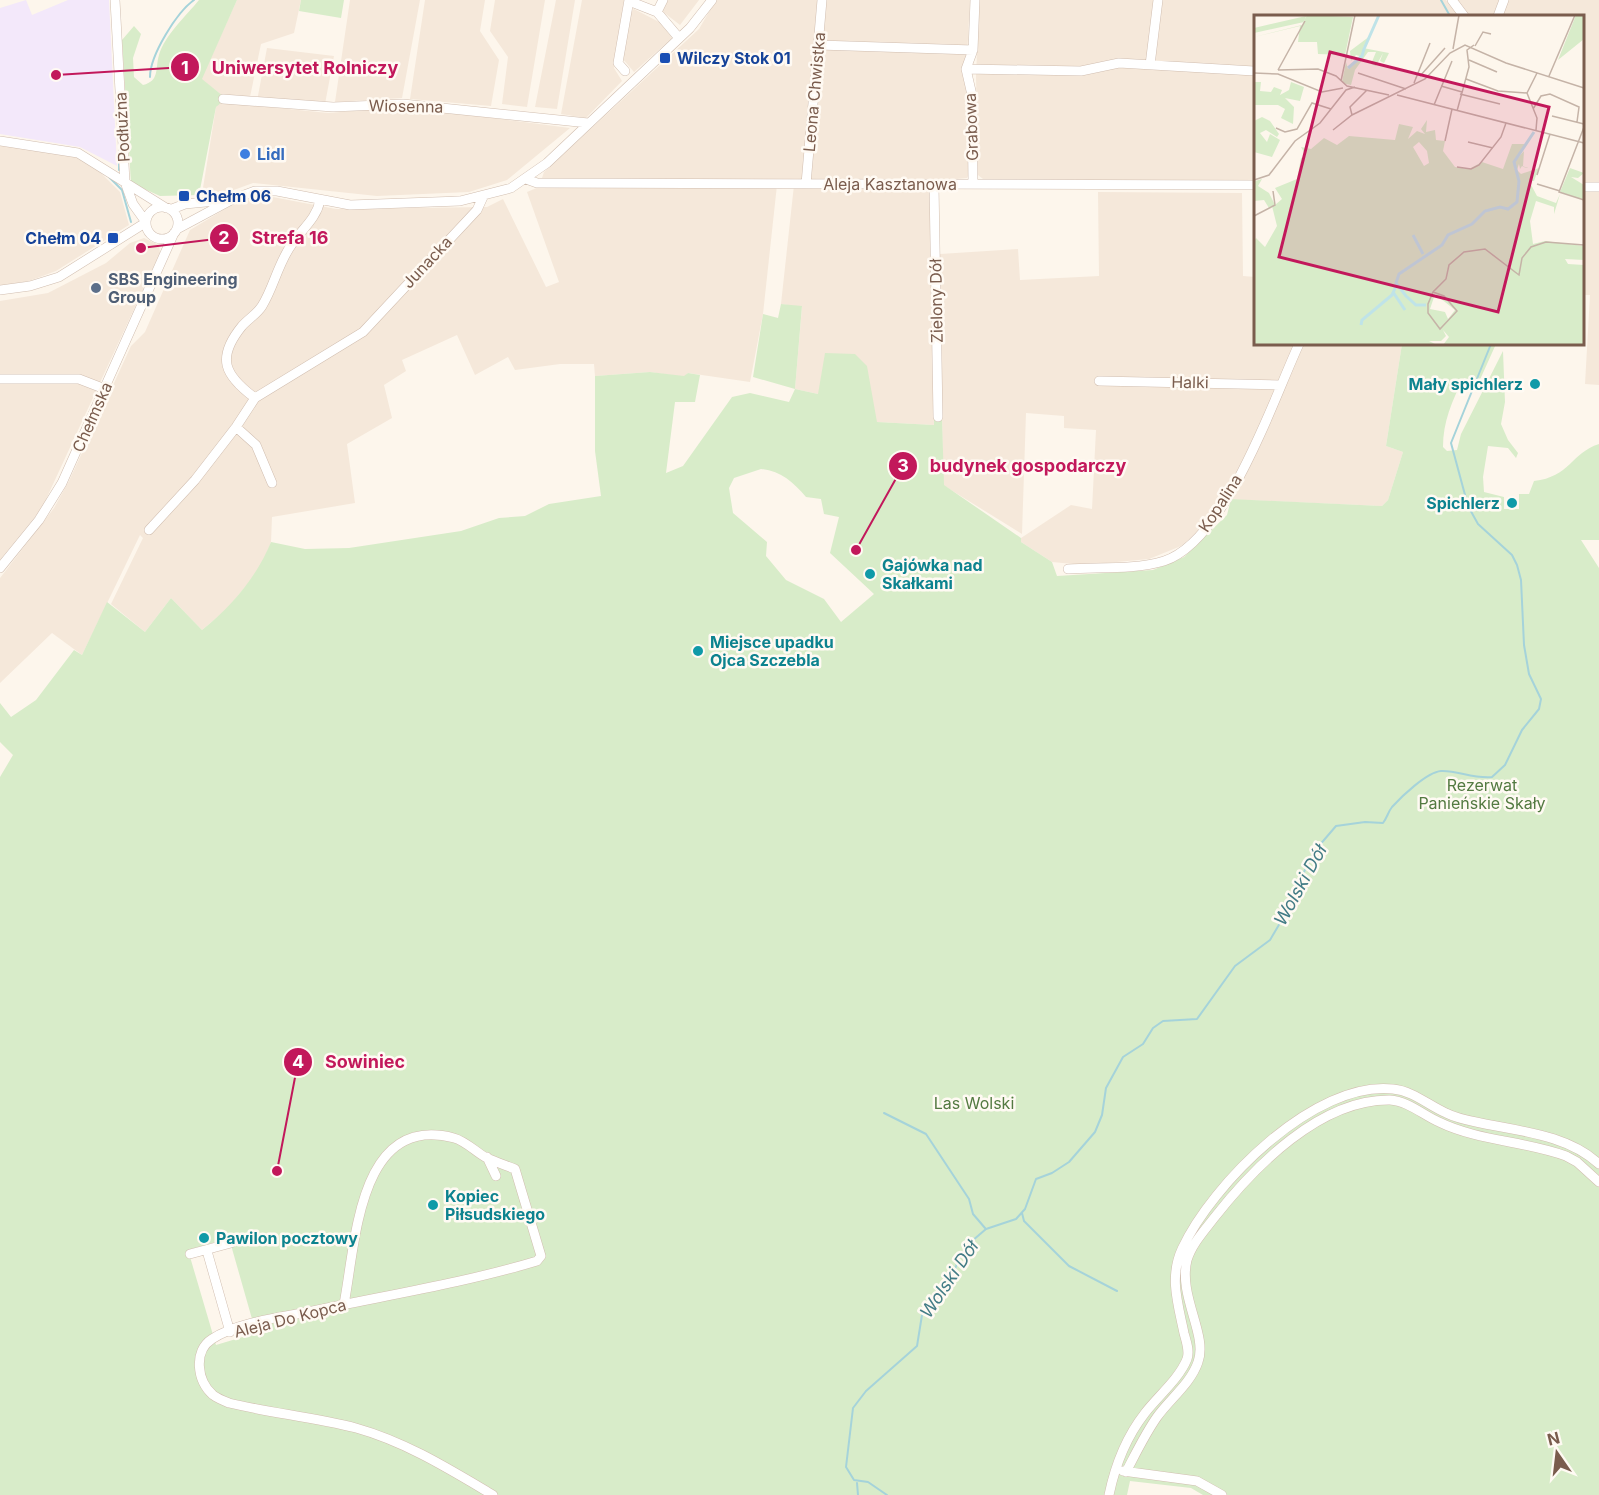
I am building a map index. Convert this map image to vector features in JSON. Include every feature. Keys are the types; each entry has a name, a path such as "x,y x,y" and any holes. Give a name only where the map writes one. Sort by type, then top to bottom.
{"street":[{"name":"Podłużna","path":"115,0 125,182 133,204 149,229"},
{"path":"625,71 618,63 629,0 657,12 679,38"},
{"path":"657,12 663,0"},
{"path":"149,229 164,238 231,200 250,192 285,193 350,205 460,201 483,197 526,180 679,38 712,0"},
{"name":"Leona Chwistka","path":"806,184 822,0"},
{"name":"Grabowa","path":"973,184 972,95 966,69 973,50 975,0"},
{"path":"1150,65 1158,0"},
{"path":"1452,0 1463,15"},
{"path":"1498,15 1503,0"},
{"path":"819,45 973,50"},
{"path":"966,69 1081,71 1119,63 1254,70"},
{"name":"Wiosenna","path":"223,99 333,107 403,104 588,123"},
{"path":"0,141 78,153 125,182"},
{"name":"Aleja Kasztanowa","path":"526,180 537,183 1254,185"},
{"name":"Podłużna","path":"125,182 169,208"},
{"name":"Zielony Dół","path":"934,185 938,417"},
{"path":"1584,187 1599,188"},
{"name":"Junacka","path":"149,530 190,486 237,427 255,398 363,332 477,210 483,197"},
{"path":"149,229 153,212 184,204 231,200"},
{"path":"255,398 235,384 225,364 228,346 243,325 261,308 291,244 314,217 320,201"},
{"path":"169,208 177,217 175,231"},
{"path":"0,290 30,286 59,277 117,242 149,229"},
{"path":"149,229 163,243 166,255"},
{"name":"Chełmska","path":"0,568 39,520 62,483 175,231"},
{"name":"Kopalina","path":"1068,569 1166,560 1201,535 1228,497 1249,458 1299,345"},
{"path":"0,379 79,379 105,389"},
{"name":"Halki","path":"1099,381 1280,385"},
{"path":"237,427 256,445 272,483"},
{"path":"1109,1495 1114,1470 1143,1415 1186,1360 1188,1348 1175,1287 1176,1268 1182,1248 1218,1196 1253,1155 1287,1128 1334,1100 1389,1088 1411,1094 1459,1118 1556,1140 1591,1156 1599,1164"},
{"path":"1126,1472 1154,1422 1186,1382 1199,1359 1200,1347 1184,1279 1188,1259 1195,1243 1225,1204 1270,1155 1321,1120 1347,1107 1380,1100 1396,1101 1458,1130 1566,1156 1577,1161 1599,1182"},
{"path":"344,1304 367,1188 380,1161 392,1148 408,1140 429,1135 455,1138 487,1157 496,1176"},
{"name":"Aleja Do Kopca","path":"487,1157 515,1169 541,1256 537,1261 478,1278 254,1324 213,1338 205,1344 198,1367 213,1395 229,1403 355,1428 395,1442 439,1462 493,1495"},
{"path":"190,1254 231,1243"},
{"path":"207,1251 230,1332"},
{"path":"1114,1470 1197,1481 1221,1495"}],"shaded area":[{"path":"26,0 32,15 68,0 109,0 117,166 80,147 0,134 0,8"},
{"path":"237,0 301,0 294,33 261,44 250,97 223,96 201,79"},
{"path":"350,0 420,0 402,98 335,102"},
{"path":"425,0 485,0 480,31 499,60 491,106 410,99"},
{"path":"495,0 545,0 527,107 502,104 508,57 490,31"},
{"path":"556,0 575,0 557,109 535,107"},
{"path":"582,0 624,0 614,68 622,81 586,118 561,114"},
{"path":"668,0 699,0 680,25 662,11"},
{"path":"716,0 970,0 967,57 971,170 967,178 936,181 542,178 544,172 699,29"},
{"path":"979,0 1446,0 1458,15 1254,15 1254,182 983,179 978,175 976,77"},
{"path":"1456,0 1599,0 1599,182 1584,182 1584,15 1469,15"},
{"path":"634,9 661,23 672,38 634,72 622,58 631,12"},
{"path":"267,48 334,56 325,104 257,101"},
{"path":"220,102 328,113 405,107 570,128 507,180 469,192 377,196 253,183 231,191 202,194 216,107"},
{"path":"0,143 50,149 88,160 120,192 129,225 56,271 29,281 0,286"},
{"path":"777,185 763,314 750,382 688,373 684,377 650,372 595,376 594,364 560,364 515,370 508,357 475,375 457,335 402,360 406,371 384,385 392,418 347,444 355,503 272,517 271,542 261,568 226,610 202,630 171,598 145,632 111,604 143,538 140,535 82,655 52,633 0,683 0,578 54,508 69,481 131,346 145,332 190,230 240,200 262,195 336,209 487,207 503,199 546,287 559,282 527,192 539,187"},
{"path":"794,185 927,188 932,193 934,425 877,422 818,394 795,389 802,307 781,304"},
{"path":"1584,190 1599,190 1599,385 1585,384 1590,295 1584,295"},
{"path":"1098,192 1242,193 1243,276 1254,277 1254,345 1402,345 1386,446 1403,452 1388,500 1382,506 1222,499 1203,528 1181,546 1149,559 1084,565 1052,562 1021,542 1021,538 1071,505 1092,509 1096,430 1064,428 1064,416 1026,413 1022,534 943,485 940,254 1018,249 1020,280 1099,276"},
{"path":"144,238 159,245 160,253 42,508 0,560 0,301 48,293 106,263 130,243"}],"green space":[{"path":"199,0 237,0 202,79 223,96 222,102 216,107 199,195 160,196 131,183 122,40 134,26 141,34 133,58 134,77 143,85 148,83 156,73 159,55 166,40"},
{"path":"301,0 344,0 341,18 299,11"},
{"path":"781,304 802,306 795,389 753,377 763,314 778,318"},
{"name":"Las Wolski","path":"1402,345 1496,345 1478,384 1464,378 1456,395 1445,429 1443,447 1447,451 1457,450 1461,434 1503,351 1505,402 1501,424 1508,440 1518,453 1516,458 1508,448 1488,446 1483,477 1484,492 1504,497 1504,509 1519,509 1519,494 1529,494 1534,481 1555,475 1582,453 1599,444 1599,540 1581,540 1599,568 1599,1495 1203,1495 1191,1488 1130,1481 1127,1495 0,1495 0,777 13,755 0,742 0,703 11,717 36,700 74,650 82,655 107,602 145,632 171,598 202,630 242,590 258,568 271,542 305,549 349,548 461,531 499,518 525,516 549,504 601,496 595,451 595,376 650,372 684,376 688,373 700,375 695,402 675,402 666,473 683,466 732,397 750,393 789,402 795,389 818,394 825,353 855,354 867,366 877,422 934,425 934,414 942,417 944,485 1052,562 1057,576 1153,570 1184,557 1227,515 1231,499 1382,506 1388,500 1403,452 1386,446","holes":["761,469 786,478 806,497 821,499 824,514 839,517 830,553 874,594 841,622 824,599 786,580 766,556 767,542 733,513 729,488 734,478","229,1238 256,1333 216,1345 188,1250"]}],"waterway":[{"path":"150,77 159,46 180,14 194,0"},
{"path":"1441,0 1449,15"},
{"path":"119,162 119,170"},
{"path":"109,177 122,190 131,222"},
{"name":"Wolski Dół","path":"887,1495 868,1482 854,1480 846,1467 853,1408 866,1391 917,1346 922,1315 948,1288 959,1258 972,1241 986,1229 1016,1219 1025,1209 1036,1179 1052,1173 1069,1162 1095,1132 1102,1115 1106,1088 1123,1057 1143,1044 1153,1028 1163,1021 1197,1019 1235,966 1270,940 1293,901 1306,867 1318,847 1336,826 1365,822 1383,823 1401,797 1435,772 1447,771 1478,777 1492,777 1505,765 1522,730 1539,709 1541,699 1529,674 1524,645 1521,580 1517,565 1512,555 1478,524 1468,506 1451,443 1491,345"},
{"path":"884,1113 926,1134 969,1199 973,1214 985,1228"},
{"path":"1022,1213 1024,1221 1069,1266 1117,1291"},
{"path":"857,1483 858,1495"}],"place":[{"name":"Wilczy Stok 01","path":"665,58"},
{"name":"Uniwersytet Rolniczy","path":"56,75"},
{"name":"Lidl","path":"245,154"},
{"name":"Chełm 06","path":"184,196"},
{"name":"Chełm 04","path":"113,238"},
{"name":"Strefa 16","path":"141,248"},
{"name":"SBS Engineering Group","path":"96,288"},
{"name":"Mały spichlerz","path":"1535,384"},
{"name":"Spichlerz","path":"1512,503"},
{"name":"budynek gospodarczy","path":"856,550"},
{"name":"Gajówka nad Skałkami","path":"870,574"},
{"name":"Miejsce upadku Ojca Szczebla","path":"698,651"},
{"name":"Sowiniec","path":"277,1171"},
{"name":"Kopiec Piłsudskiego","path":"433,1205"},
{"name":"Pawilon pocztowy","path":"204,1238"}],"park label":[{"name":"Rezerwat Panieńskie Skały","path":"1482,794"}]}
